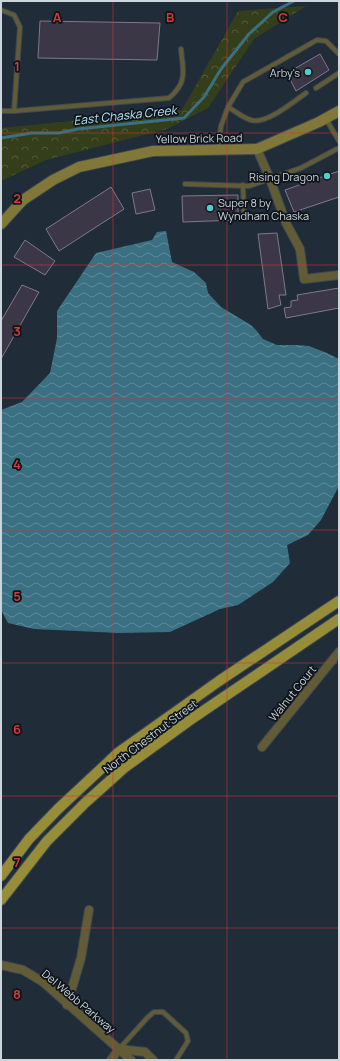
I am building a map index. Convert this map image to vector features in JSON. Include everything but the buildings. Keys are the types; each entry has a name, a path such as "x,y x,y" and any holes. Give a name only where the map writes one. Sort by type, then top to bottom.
{"main road":[{"name":"North Chestnut Street","path":"1,876 29,839 43,824 84,783 119,752 219,681 339,601"},
{"name":"North Chestnut Street","path":"1,900 47,841 85,803 124,768 193,718 339,619"}],"street":[{"name":"Yellow Brick Road","path":"1,224 23,200 53,180 79,168 153,151 257,148 291,134 339,111"},
{"path":"257,148 286,223 300,250 304,279 339,275"},
{"name":"Walnut Court","path":"262,747 339,652"},
{"path":"68,1004 81,958 89,910"},
{"name":"Del Webb Parkway","path":"1,965 22,970 43,982 131,1060"},
{"path":"111,1060 119,1049 144,1052 152,1060"}],"lane":[{"path":"1,10 14,15 20,27 14,111"},
{"path":"218,149 221,126 228,107 243,82 317,40 326,41 339,54"},
{"path":"1,111 169,98 178,90 184,75 181,49"},
{"path":"316,88 339,73"},
{"path":"228,107 250,120 258,121 269,118 306,93"},
{"path":"325,118 339,141"},
{"path":"185,184 249,186 301,168 339,148"},
{"path":"243,185 244,218"},
{"path":"119,1049 148,1017 154,1012 163,1012 186,1034 188,1041 176,1060"}],"green space":[{"path":"306,6 254,39 208,108 167,129 46,160 1,181 1,128 182,110 238,11"}],"water":[{"path":"166,231 172,262 194,272 206,283 208,293 221,307 251,325 263,339 277,345 309,346 339,359 339,486 321,520 308,535 287,545 290,563 273,582 238,605 220,609 170,632 119,633 34,629 8,623 1,610 1,410 22,402 50,373 57,338 57,311 96,253 152,240 157,232"}],"waterway":[{"name":"East Chaska Creek","path":"1,138 32,133 59,133 78,129 184,118 204,97 221,69 249,34 273,12 294,1"}],"place":[{"name":"Arby's","path":"308,72"},
{"name":"Rising Dragon","path":"327,176"},
{"name":"Super 8 by Wyndham Chaska","path":"210,208"}]}
